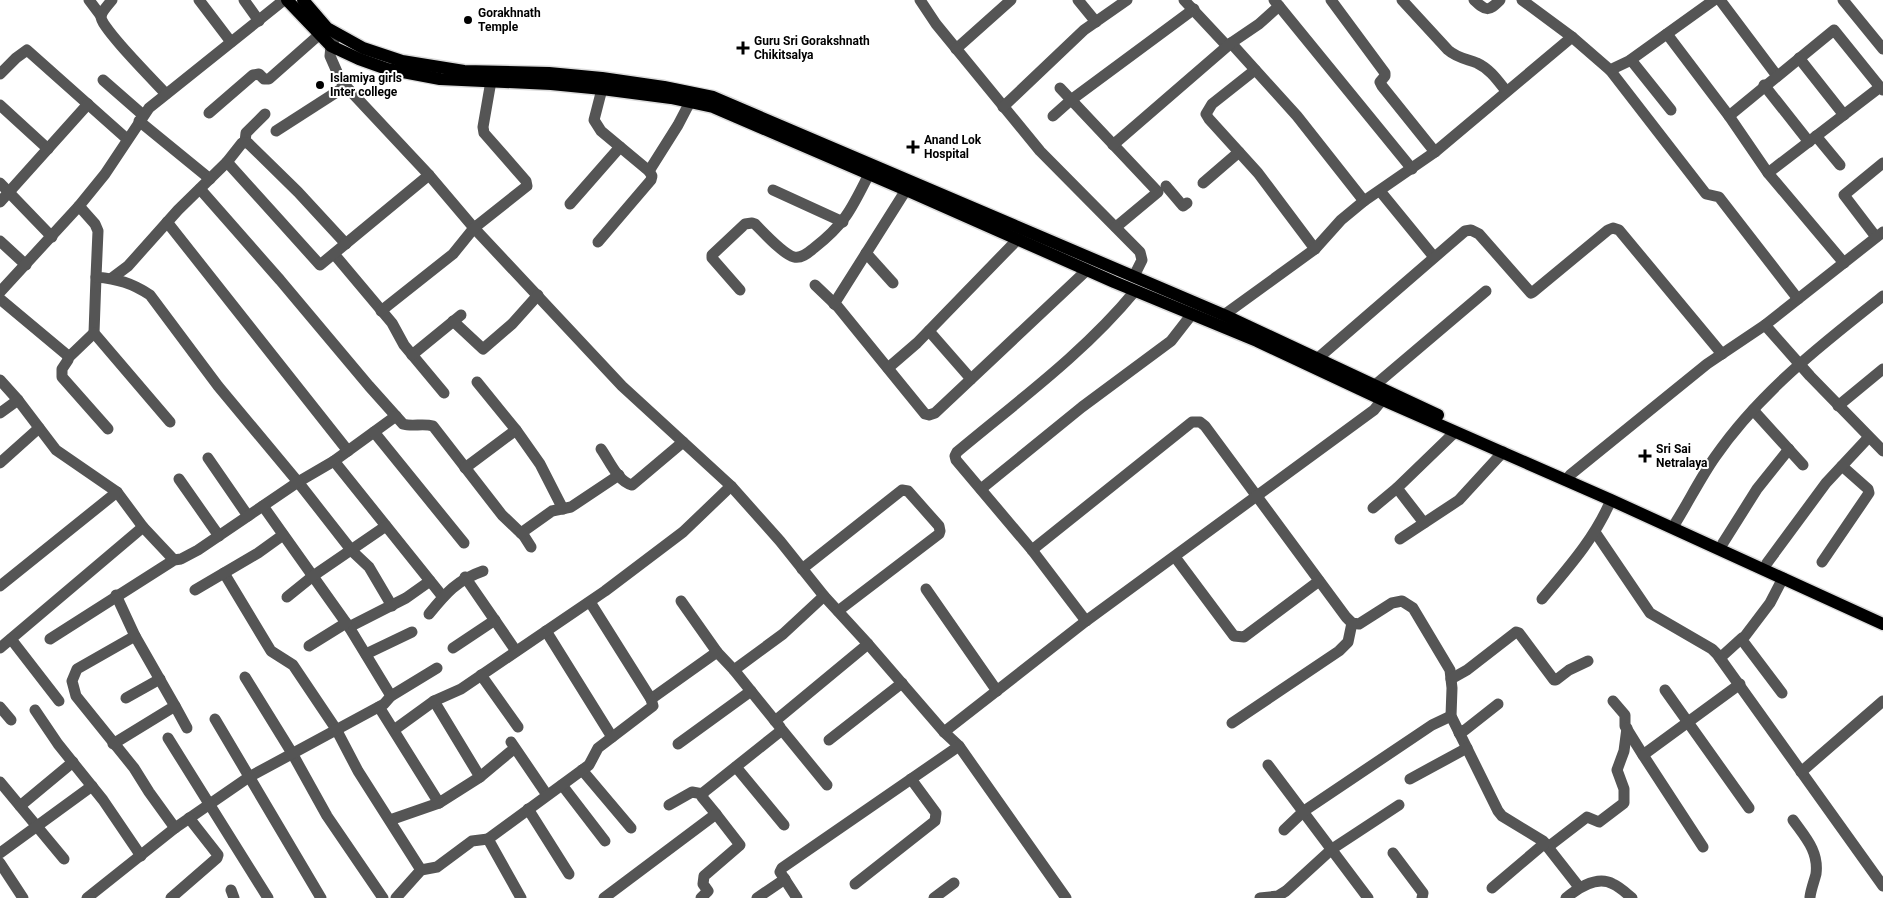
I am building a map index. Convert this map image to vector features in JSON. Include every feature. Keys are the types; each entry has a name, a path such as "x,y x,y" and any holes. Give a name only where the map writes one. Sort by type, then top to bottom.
{"main road":[{"path":"286,0 320,34 402,61 464,71 549,73 602,78 707,95 1224,315 1374,386 1386,396 1455,432 1612,500 1883,624"},
{"path":"304,0 335,40 359,59 387,69 440,79 602,89 712,107 1135,291 1570,475 1883,615"}],"street":[{"path":"89,0 115,39 166,94"},
{"path":"101,16 112,0"},
{"path":"199,0 231,42"},
{"path":"244,0 259,21"},
{"path":"0,292 52,237 105,174 127,138 149,108 286,0"},
{"path":"920,0 936,24 1040,151 1142,256 1134,276"},
{"path":"956,49 1011,0"},
{"path":"1078,0 1096,22"},
{"path":"1003,107 1114,4 1127,0"},
{"path":"1184,0 1255,70 1297,116 1364,201"},
{"path":"1331,0 1385,73 1380,82 1382,86 1435,152"},
{"path":"1402,0 1453,55 1477,63 1506,91"},
{"path":"1474,0 1483,9 1488,9 1500,0"},
{"path":"1522,0 1572,37 1610,70 1706,194 1719,197 1798,299"},
{"path":"1610,70 1631,60 1714,0"},
{"path":"1720,0 1777,76"},
{"path":"1843,0 1883,49"},
{"path":"1113,145 1229,44 1259,24 1277,3 1412,169"},
{"path":"1053,116 1071,100 1194,9"},
{"path":"1729,116 1764,85 1834,30 1882,89 1844,115 1768,173"},
{"path":"209,114 252,75 259,74 264,79 269,79 320,34"},
{"path":"1667,34 1729,116 1768,173 1844,263"},
{"path":"1224,315 1315,249 1342,220 1364,201 1435,152 1572,37"},
{"path":"335,40 330,56 340,81 429,175 474,228 622,386 731,486 824,596 958,746 1066,898"},
{"path":"0,74 16,58 28,50 127,138"},
{"path":"1799,58 1844,115"},
{"path":"1631,60 1671,110"},
{"path":"1255,70 1212,104 1206,114 1208,119 1258,173 1315,249"},
{"path":"103,80 141,118 210,179"},
{"path":"381,311 453,254 474,228 527,186 526,181 484,133 483,127 491,81"},
{"path":"1764,85 1812,139 1840,165"},
{"path":"276,131 346,86"},
{"path":"1060,88 1113,145 1166,186 1183,206 1187,203"},
{"path":"598,242 651,180 652,176 649,171 601,131 594,120 602,89"},
{"path":"649,171 690,102"},
{"path":"0,202 88,104"},
{"path":"0,105 48,149"},
{"path":"112,278 128,266 167,222 227,162 232,154 245,142 246,133 265,114"},
{"path":"245,142 298,192 346,244"},
{"path":"570,204 620,147"},
{"path":"1203,183 1239,152"},
{"path":"227,162 320,265 429,175"},
{"path":"1570,475 1707,364 1765,325 1880,234 1844,194 1883,163"},
{"path":"740,290 712,258 712,255 746,224 749,222 756,224 787,254 800,257 828,237 843,222 869,174"},
{"path":"0,183 52,237"},
{"path":"1116,228 1166,186"},
{"path":"200,189 402,424 426,424 433,426 502,515 521,533 531,547"},
{"path":"773,190 843,222"},
{"path":"834,304 906,190"},
{"path":"1380,191 1434,257"},
{"path":"79,206 95,224 98,231 94,333 170,422"},
{"path":"167,222 348,451"},
{"path":"1316,359 1465,231 1474,230 1528,291 1533,292 1608,230 1613,228 1619,230 1722,354"},
{"path":"888,368 929,331 1018,240"},
{"path":"0,241 26,265"},
{"path":"866,253 893,283"},
{"path":"334,254 392,323 404,345 444,393"},
{"path":"815,285 834,304 926,414 929,415 935,413 1088,270"},
{"path":"96,277 112,278 138,287 150,295 218,386 298,482 352,551 369,567 392,606"},
{"path":"1086,622 1032,550 956,460 955,456 957,452 1089,342 1135,291"},
{"path":"1374,386 1486,291"},
{"path":"412,355 457,318 483,349 512,324 538,295"},
{"path":"1676,522 1714,458 1771,390 1799,364 1883,296"},
{"path":"0,299 69,358"},
{"path":"982,489 1082,407 1170,342 1192,314"},
{"path":"1765,325 1838,406 1883,451"},
{"path":"929,331 971,379"},
{"path":"94,333 69,358 62,369 62,377 108,429"},
{"path":"1838,406 1883,369"},
{"path":"0,380 18,400 56,450 117,492 143,526 174,560"},
{"path":"476,382 516,430 540,464 563,509"},
{"path":"944,732 1086,622 1374,410 1386,396"},
{"path":"0,414 18,400"},
{"path":"1753,410 1804,465"},
{"path":"50,639 116,595 174,560 181,559 219,536 298,482 348,451 396,416"},
{"path":"1032,550 1192,422 1200,422 1205,426 1352,623 1359,624 1392,603 1402,601 1413,608 1450,670 1451,716 1498,811 1502,816 1537,836 1579,887"},
{"path":"0,463 40,428"},
{"path":"465,468 516,430"},
{"path":"374,432 464,543"},
{"path":"1373,508 1397,488 1455,432"},
{"path":"1767,563 1826,484 1868,438"},
{"path":"601,449 619,475 629,485 636,483 683,442"},
{"path":"1723,543 1757,489 1789,449"},
{"path":"1400,539 1459,500 1503,452"},
{"path":"208,458 248,516"},
{"path":"334,460 443,597"},
{"path":"1822,562 1870,493 1842,466"},
{"path":"521,533 552,512 571,507 619,475"},
{"path":"179,479 219,536"},
{"path":"394,730 434,701 461,689 590,602 683,532 731,486"},
{"path":"1397,488 1424,524"},
{"path":"802,569 902,490 908,491 940,526 938,534 838,611"},
{"path":"0,586 117,492"},
{"path":"1542,599 1595,532 1612,500"},
{"path":"262,506 348,625 391,696"},
{"path":"0,648 143,526"},
{"path":"288,597 313,576 386,526"},
{"path":"1595,532 1650,613 1712,650 1720,658 1883,886"},
{"path":"195,590 258,553 283,535"},
{"path":"1175,557 1234,636 1240,638 1244,637 1320,581"},
{"path":"429,614 443,597 465,578 483,571"},
{"path":"224,573 271,651 293,665 336,729 358,771 421,870"},
{"path":"465,578 516,651"},
{"path":"1720,658 1742,638 1770,603 1783,578"},
{"path":"309,646 348,625 392,606 430,581"},
{"path":"926,589 997,691"},
{"path":"116,595 135,636 187,728"},
{"path":"734,670 783,634 824,596"},
{"path":"681,601 717,652 734,670 827,785"},
{"path":"396,898 421,870 437,867 472,842 488,839 589,765 598,748 653,706 651,699 590,602"},
{"path":"452,648 495,620"},
{"path":"1232,723 1339,651 1348,642 1352,623"},
{"path":"546,631 612,737"},
{"path":"366,654 412,632"},
{"path":"1451,679 1467,670 1516,632 1519,633 1554,680 1588,661"},
{"path":"135,636 77,669 72,681 76,696 134,768 175,828"},
{"path":"1742,638 1782,693"},
{"path":"11,639 60,701"},
{"path":"669,805 692,792 703,794 736,768 868,644"},
{"path":"651,699 717,652"},
{"path":"87,898 175,828 249,777 379,707 391,696 437,668"},
{"path":"481,675 518,727"},
{"path":"244,677 292,753 327,816 383,898"},
{"path":"126,698 160,679"},
{"path":"829,740 902,683"},
{"path":"1643,754 1740,684"},
{"path":"1666,690 1749,808"},
{"path":"678,744 751,691"},
{"path":"434,701 480,777"},
{"path":"1614,701 1625,715 1627,728 1703,847"},
{"path":"1802,772 1883,701"},
{"path":"1459,732 1465,730 1498,704"},
{"path":"113,744 175,706"},
{"path":"0,707 11,720"},
{"path":"379,707 439,803"},
{"path":"35,710 92,786 140,856"},
{"path":"1284,830 1304,811 1432,725 1451,716"},
{"path":"215,719 321,898"},
{"path":"1492,888 1546,845 1588,817 1600,822 1624,803 1624,788 1617,770 1624,751 1627,728"},
{"path":"168,738 268,898"},
{"path":"797,898 780,872 782,868 958,746"},
{"path":"390,820 439,803 480,777 510,747 547,795"},
{"path":"1410,780 1467,748"},
{"path":"20,806 73,762"},
{"path":"1268,765 1368,898"},
{"path":"736,768 784,825"},
{"path":"582,770 631,828"},
{"path":"855,884 935,821 936,813 911,779"},
{"path":"562,785 606,841"},
{"path":"1,786 64,859"},
{"path":"0,853 92,786"},
{"path":"701,898 708,892 704,884 704,876 740,844 702,798 703,794"},
{"path":"1260,898 1290,895 1332,849 1399,805"},
{"path":"528,809 569,874"},
{"path":"604,898 716,814"},
{"path":"171,898 217,858 218,855 189,818"},
{"path":"1793,820 1813,848 1816,859 1815,876 1808,898"},
{"path":"488,839 521,898"},
{"path":"1393,853 1423,893 1422,898"},
{"path":"0,863 23,898"},
{"path":"757,898 784,879"},
{"path":"1566,898 1579,887 1605,881 1613,884 1630,898"},
{"path":"934,898 954,883"}],"place":[{"name":"Gorakhnath Temple","path":"468,20"},
{"name":"Guru Sri Gorakshnath Chikitsalya","path":"743,48"},
{"name":"Islamiya girls Inter college","path":"320,85"},
{"name":"Anand Lok Hospital","path":"913,147"},
{"name":"Sri Sai Netralaya","path":"1645,456"}]}
